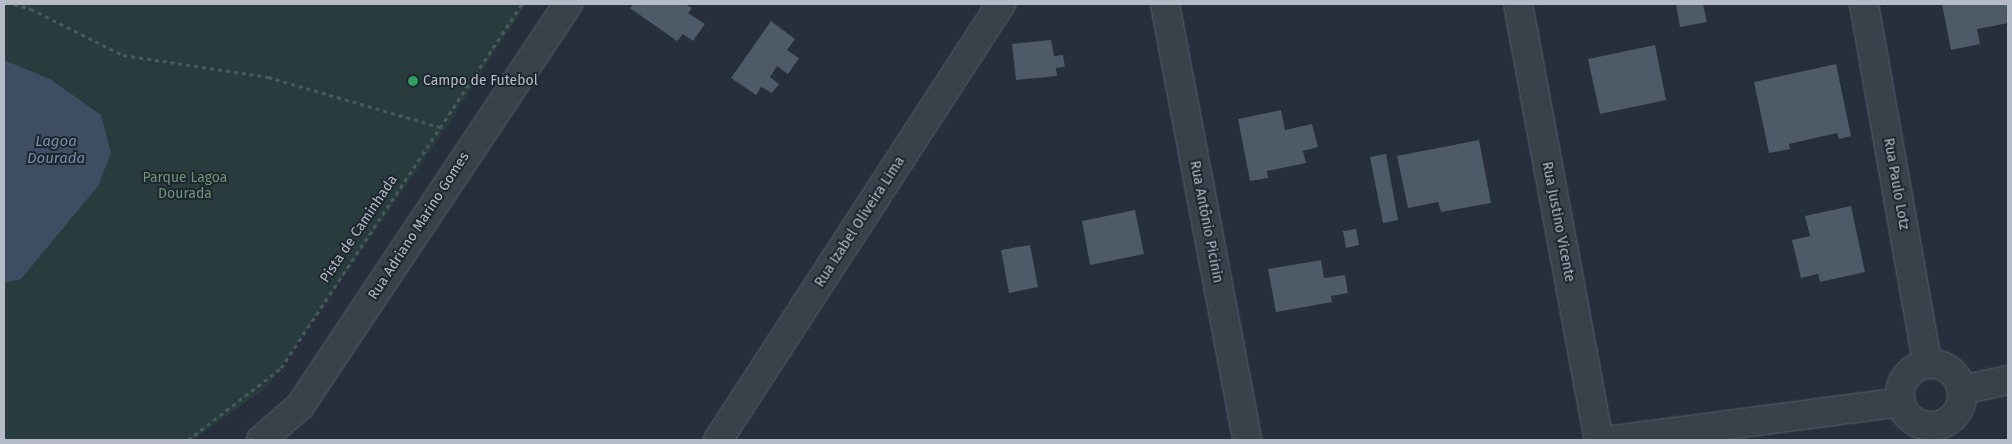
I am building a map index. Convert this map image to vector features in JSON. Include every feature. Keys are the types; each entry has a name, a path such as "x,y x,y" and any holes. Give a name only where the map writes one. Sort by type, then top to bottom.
{"street":[{"name":"Rua Adriano Marino Gomes","path":"261,440 300,406 568,4"},
{"name":"Rua Izabel Oliveira Lima","path":"718,440 1001,4"},
{"name":"Rua Antônio Picinin","path":"1165,4 1246,440"},
{"name":"Rua Justino Vicente","path":"1518,4 1599,440"},
{"name":"Rua Paulo Lotz","path":"1864,4 1927,363"},
{"path":"1927,363 1937,363 1954,373 1962,390 1959,409 1936,433 1913,420 1905,413 1901,402 1902,381 1908,373 1927,363"},
{"path":"1962,390 2008,380"},
{"path":"1613,440 1901,402"}],"path":[{"path":"14,4 31,9 123,55 268,76 440,128"},
{"name":"Pista de Caminhada","path":"188,440 280,368 522,4"}],"green space":[{"name":"Parque Lagoa Dourada","path":"4,4 526,4 444,131 268,386 194,440 4,440"}],"water":[{"name":"Lagoa Dourada","path":"4,60 50,79 101,115 111,153 98,186 21,279 4,283"}],"building":[{"path":"634,4 685,4 692,8 688,13 705,24 693,41 683,34 677,41 630,8"},
{"path":"1676,4 1703,4 1707,22 1680,27"},
{"path":"1942,4 2008,4 2008,23 1977,29 1980,44 1951,50"},
{"path":"771,21 795,39 787,50 799,58 788,74 777,66 770,77 779,84 772,93 761,87 756,95 731,78"},
{"path":"1051,40 1054,56 1063,55 1065,67 1056,68 1057,76 1016,80 1012,44"},
{"path":"1655,45 1666,100 1600,114 1588,59"},
{"path":"1836,64 1851,136 1839,139 1837,133 1789,144 1790,149 1769,153 1754,82"},
{"path":"1281,110 1285,130 1312,124 1318,147 1303,151 1306,163 1267,171 1268,178 1250,181 1238,119"},
{"path":"1479,140 1491,203 1441,212 1438,202 1408,208 1397,156"},
{"path":"1386,154 1398,220 1383,223 1370,157"},
{"path":"1851,206 1865,272 1820,282 1818,274 1801,278 1792,240 1810,236 1805,216"},
{"path":"1135,210 1144,254 1090,265 1082,221"},
{"path":"1356,229 1359,245 1346,248 1343,231"},
{"path":"1030,245 1038,287 1009,293 1001,250"},
{"path":"1321,260 1324,278 1345,275 1348,293 1331,296 1332,302 1276,312 1268,269"}],"place":[{"name":"Campo de Futebol","path":"413,81"}]}
